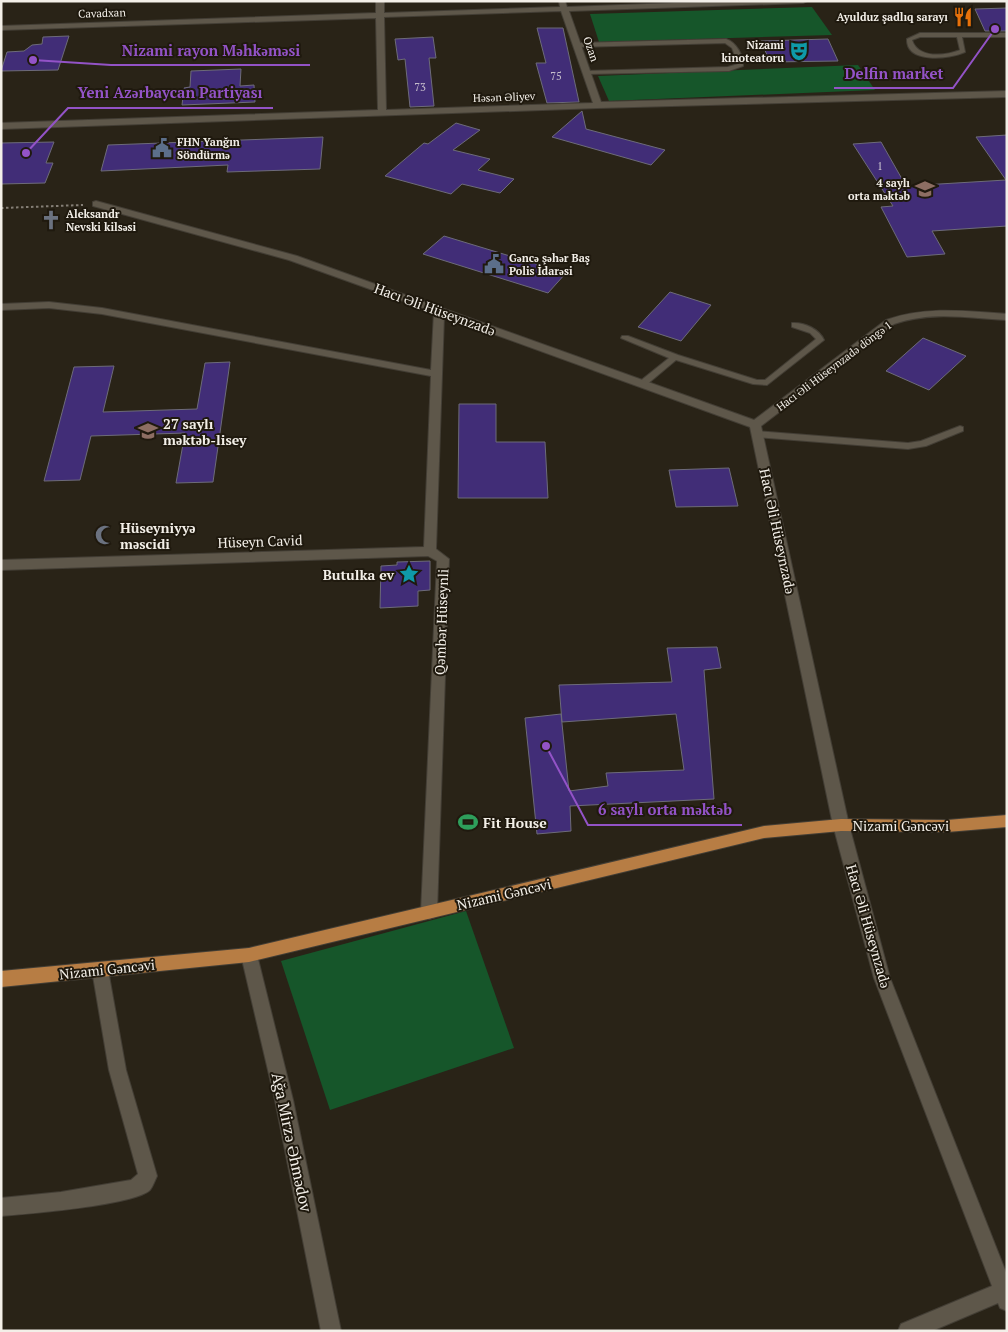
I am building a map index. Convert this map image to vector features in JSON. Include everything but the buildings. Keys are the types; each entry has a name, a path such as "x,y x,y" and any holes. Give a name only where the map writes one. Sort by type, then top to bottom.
{"main road":[{"name":"Nizami Gəncəvi","path":"1,979 249,954 764,832 841,824 947,826 1007,821"}],"street":[{"path":"380,1 382,113"},
{"name":"Cavadxan","path":"1,28 380,15 563,5 803,1"},
{"name":"Ozan","path":"563,5 598,105"},
{"name":"Həsən Əliyev","path":"1,126 598,105 1007,94"},
{"name":"Hacı Əli Hüseynzadə","path":"96,204 292,258 642,384 756,430 841,824 882,978 1003,1285"},
{"path":"1,308 49,306 102,311 437,374"},
{"name":"Qəmbər Hüseynli","path":"428,912 443,559 430,551 439,310"},
{"name":"Hacı Əli Hüseynzadə döngə 1","path":"756,430 890,322 906,315 925,312 1007,317"},
{"name":"Hüseyn Cavid","path":"1,565 430,551"},
{"name":"Ağa Mirzə Əhmədov","path":"249,954 284,1100 331,1331"},
{"path":"1,1207 61,1201 132,1189 143,1184 148,1176 141,1143 121,1084 107,1017 100,970"},
{"path":"908,1331 1003,1285"}],"lane":[{"path":"959,35 963,51 957,54 920,54 914,51 909,40 920,35 959,35 1007,35"},
{"path":"577,45 726,41 732,43 736,48 742,65 729,69 587,72"},
{"path":"625,338 675,357 756,382 767,383 820,340 819,336 810,330 795,325"},
{"path":"642,384 675,357"},
{"path":"756,430 908,446 924,444 960,429"}],"path":[{"path":"1,208 96,204"}],"green space":[{"path":"812,7 832,35 599,42 590,14"},
{"path":"858,65 875,90 609,101 598,76"},
{"path":"466,911 514,1048 330,1110 281,961"}],"place":[{"name":"Ayulduz şadlıq sarayı","path":"963,17"},
{"name":"Delfin market","path":"995,29"},
{"name":"Nizami kinoteatoru","path":"799,51"},
{"name":"Nizami rayon Məhkəməsi","path":"33,60"},
{"name":"FHN Yanğın Söndürmə","path":"162,148"},
{"name":"Yeni Azərbaycan Partiyası","path":"26,153"},
{"name":"4 saylı orta məktəb","path":"925,189"},
{"name":"Aleksandr Nevski kilsəsi","path":"51,220"},
{"name":"Gəncə şəhər Baş Polis İdarəsi","path":"494,264"},
{"name":"27 saylı məktəb-lisey","path":"148,431"},
{"name":"Hüseyniyyə məscidi","path":"105,535"},
{"name":"Butulka ev","path":"409,574"},
{"name":"6 saylı orta məktəb","path":"546,746"},
{"name":"Fit House","path":"468,822"}]}
